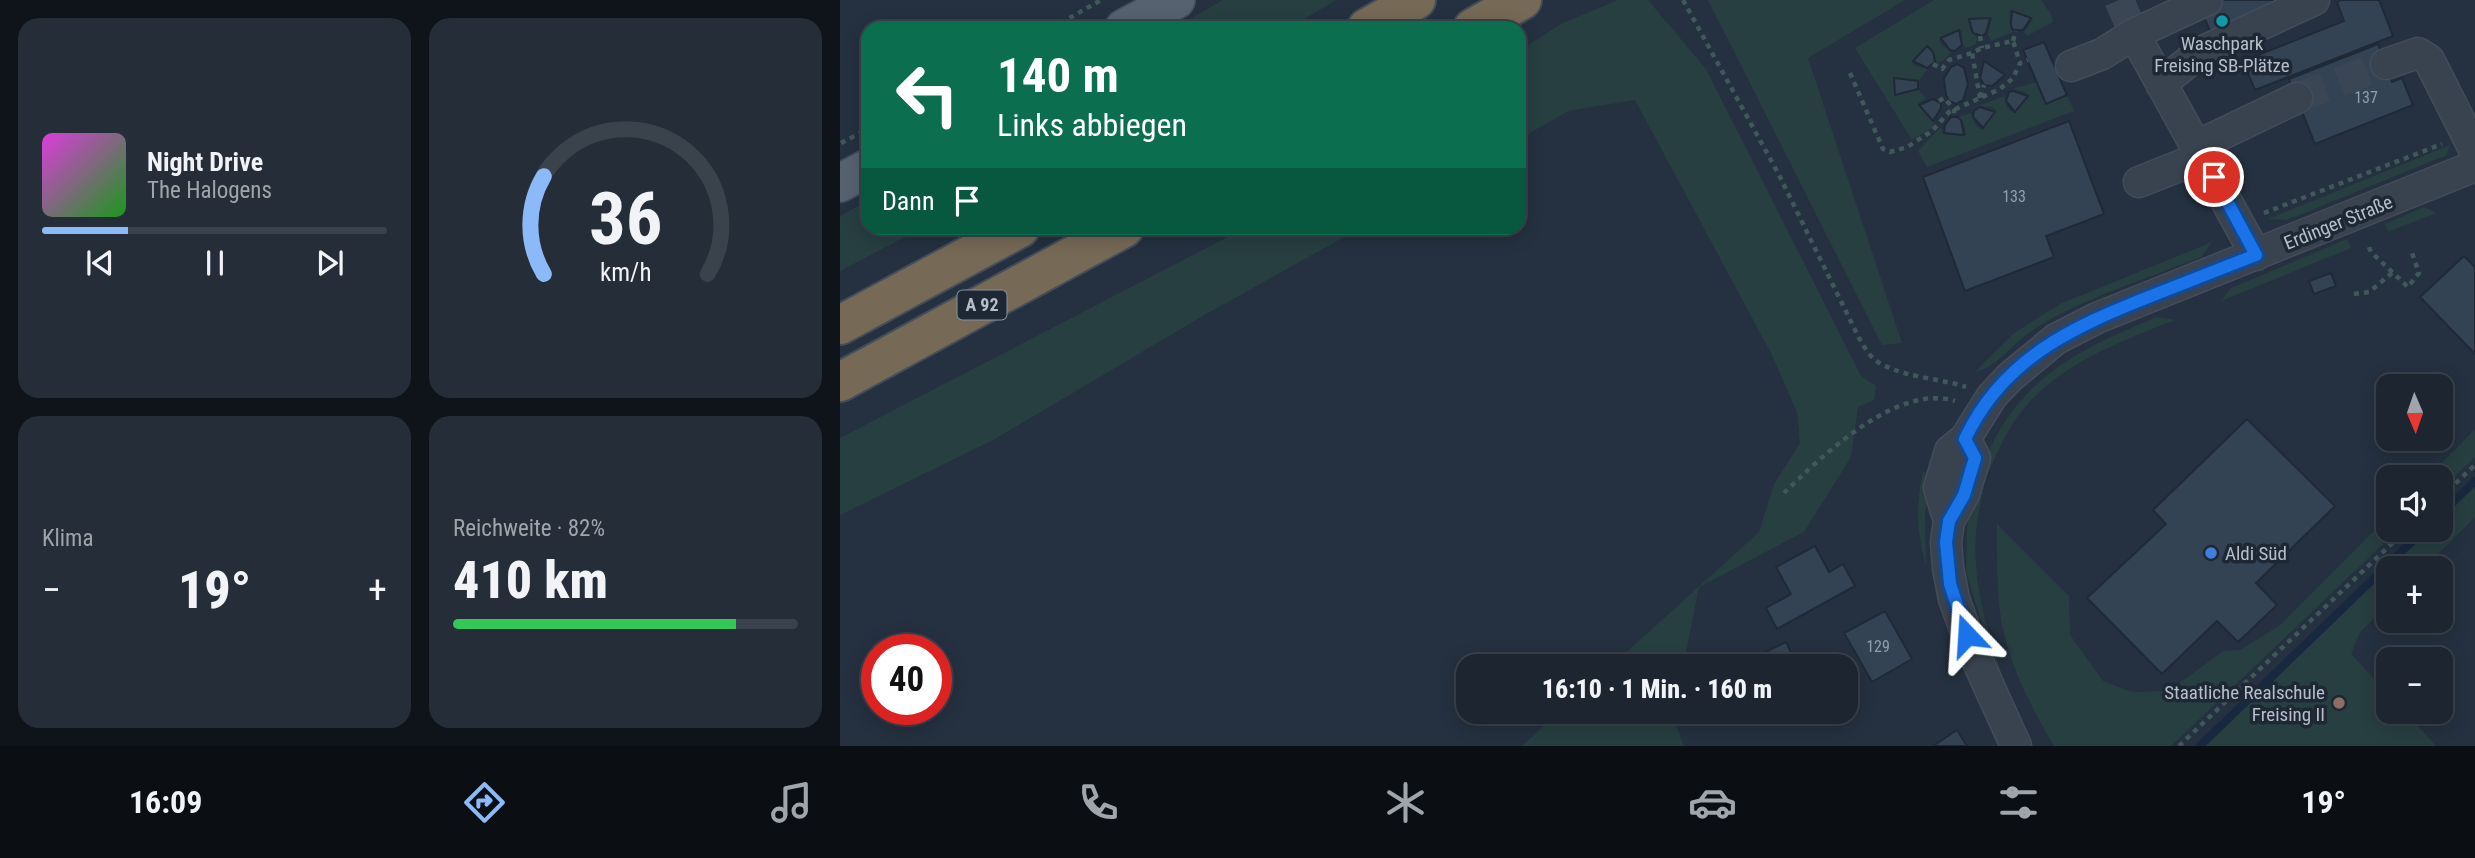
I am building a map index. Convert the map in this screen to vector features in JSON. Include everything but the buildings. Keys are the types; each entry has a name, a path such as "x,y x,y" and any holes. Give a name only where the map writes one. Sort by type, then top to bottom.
{"highway":[{"path":"1379,21 1416,0"},
{"path":"1485,21 1522,0"},
{"name":"A 92","path":"840,325 1007,235"},
{"name":"A 92","path":"840,382 1111,235"}],"main road":[{"path":"1137,21 1176,0"},
{"path":"840,183 861,172"}],"street":[{"path":"2071,66 2102,54 2134,34 2207,0"},
{"path":"2161,84 2199,53 2314,0"},
{"path":"2134,34 2256,255"},
{"path":"2386,64 2418,53 2429,60 2470,142"},
{"path":"2139,182 2297,99"},
{"name":"Erdinger Straße","path":"2016,746 1972,649 1954,599 1948,568 1946,542 1949,521 1964,495 1975,458 1965,439 1988,403 2031,358 2056,339 2096,318 2475,166"}],"path":[{"path":"1064,21 1101,0"},
{"path":"1683,0 1778,173 1869,354 1897,370 1958,384 1988,403"},
{"path":"1850,72 1883,149 1890,152 1907,147 1932,131 1954,110 2003,91 2020,63 2013,41 2016,31"},
{"path":"1980,36 1982,48"},
{"path":"1933,64 1942,69 1949,60 1961,58 1982,48 2013,41"},
{"path":"1957,50 1961,58"},
{"path":"1972,53 1980,98"},
{"path":"2020,63 2028,60"},
{"path":"1980,98 1984,85"},
{"path":"1939,101 1944,98 1954,110 1954,117"},
{"path":"1968,104 1972,110"},
{"path":"840,144 861,133"},
{"path":"2260,215 2470,142"},
{"path":"2369,247 2408,287 2419,273 2412,253"},
{"path":"2354,294 2369,292 2392,273"},
{"path":"1784,493 1822,455 1855,430 1920,398 1988,403"},
{"path":"2453,486 2475,465"},
{"path":"2179,746 2393,542"}],"green space":[{"path":"1223,0 1336,0 1301,21 1186,21"},
{"path":"1618,0 1648,0 1706,69 1861,376 1876,386 1874,400 1858,407 1851,457 1804,532 1699,587 1686,654 1624,654 1759,532 1774,484 1800,443 1797,412 1772,355 1635,100 1568,111 1526,135 1526,46 1561,24"},
{"path":"1708,0 1905,0 1808,58 1902,343 1882,345"},
{"path":"1934,0 2041,0 2053,22 2027,36 2024,32 2033,19 2010,10 2009,22 2013,32 1991,41 1988,34 1992,18 1968,19 1970,30 1977,38 1976,44 1967,48 1963,45 1961,30 1939,39 1951,52 1937,63 1934,52 1928,45 1912,62 1915,66 1928,69 1918,81 1894,78 1895,95 1918,89 1926,98 1918,104 1934,122 1933,127 1912,140 1855,48"},
{"path":"2037,82 2067,95 2074,111 1927,167 1918,151 1939,129 1942,128 1942,133 1966,135 1964,124 1959,117 1971,113 1975,124 1982,130 1996,110 1978,106 2004,96 2007,107 2014,113 2029,95 2012,89"},
{"path":"2450,145 2447,155 2287,220 2268,219"},
{"path":"861,205 861,235 909,235 840,271 840,216"},
{"path":"2424,207 2436,213 2388,232 2385,224"},
{"path":"1232,235 1347,235 1201,317 993,440 840,515 840,438"},
{"path":"2347,239 2351,248 2221,301 2231,288"},
{"path":"2212,242 2201,257 2111,291 2045,322 1996,362 1975,372 2014,333 2060,304"},
{"path":"2157,317 2175,320 2108,348 2066,371 2047,386 2029,402 2014,422 1987,475 1980,472 2010,414 2049,374 2098,343"},
{"path":"2475,429 2475,457 2453,478 2453,465 2440,465"},
{"path":"1923,472 1934,474 1925,512 1926,566 1918,519"},
{"path":"2475,483 2475,517 2453,539 2453,504"},
{"path":"1975,488 1983,492 1975,549 1981,603 2014,710 1991,652 1966,572 1967,527"},
{"path":"1997,524 2069,596 2070,635 2103,681 2132,692 2169,691 2223,651 2240,650 2279,626 2376,529 2376,542 2385,542 2171,746 2054,746 2024,691 2004,633 1998,593"},
{"path":"2414,542 2450,542 2436,556 2399,556"},
{"path":"2376,578 2376,617 2360,632 2351,654 2376,681 2376,724 2416,724 2436,746 2202,746"},
{"path":"1546,724 1675,724 1684,746 1522,746"}],"waterway":[{"path":"2453,502 2475,481"},
{"path":"2200,746 2412,542"}],"tunnel":[{"path":"2119,0 2134,34"},
{"path":"2297,98 2386,64"}],"place":[{"name":"Waschpark Freising SB-Plätze","path":"2222,21"},
{"name":"Aldi Süd","path":"2211,553"},
{"name":"Staatliche Realschule Freising II","path":"2339,703"}],"route":[{"path":"1967,635 1950,584 1946,542 1949,521 1964,495 1975,458 1965,439 1968,432 2010,377 2056,339 2096,318 2256,255 2214,177"}]}
